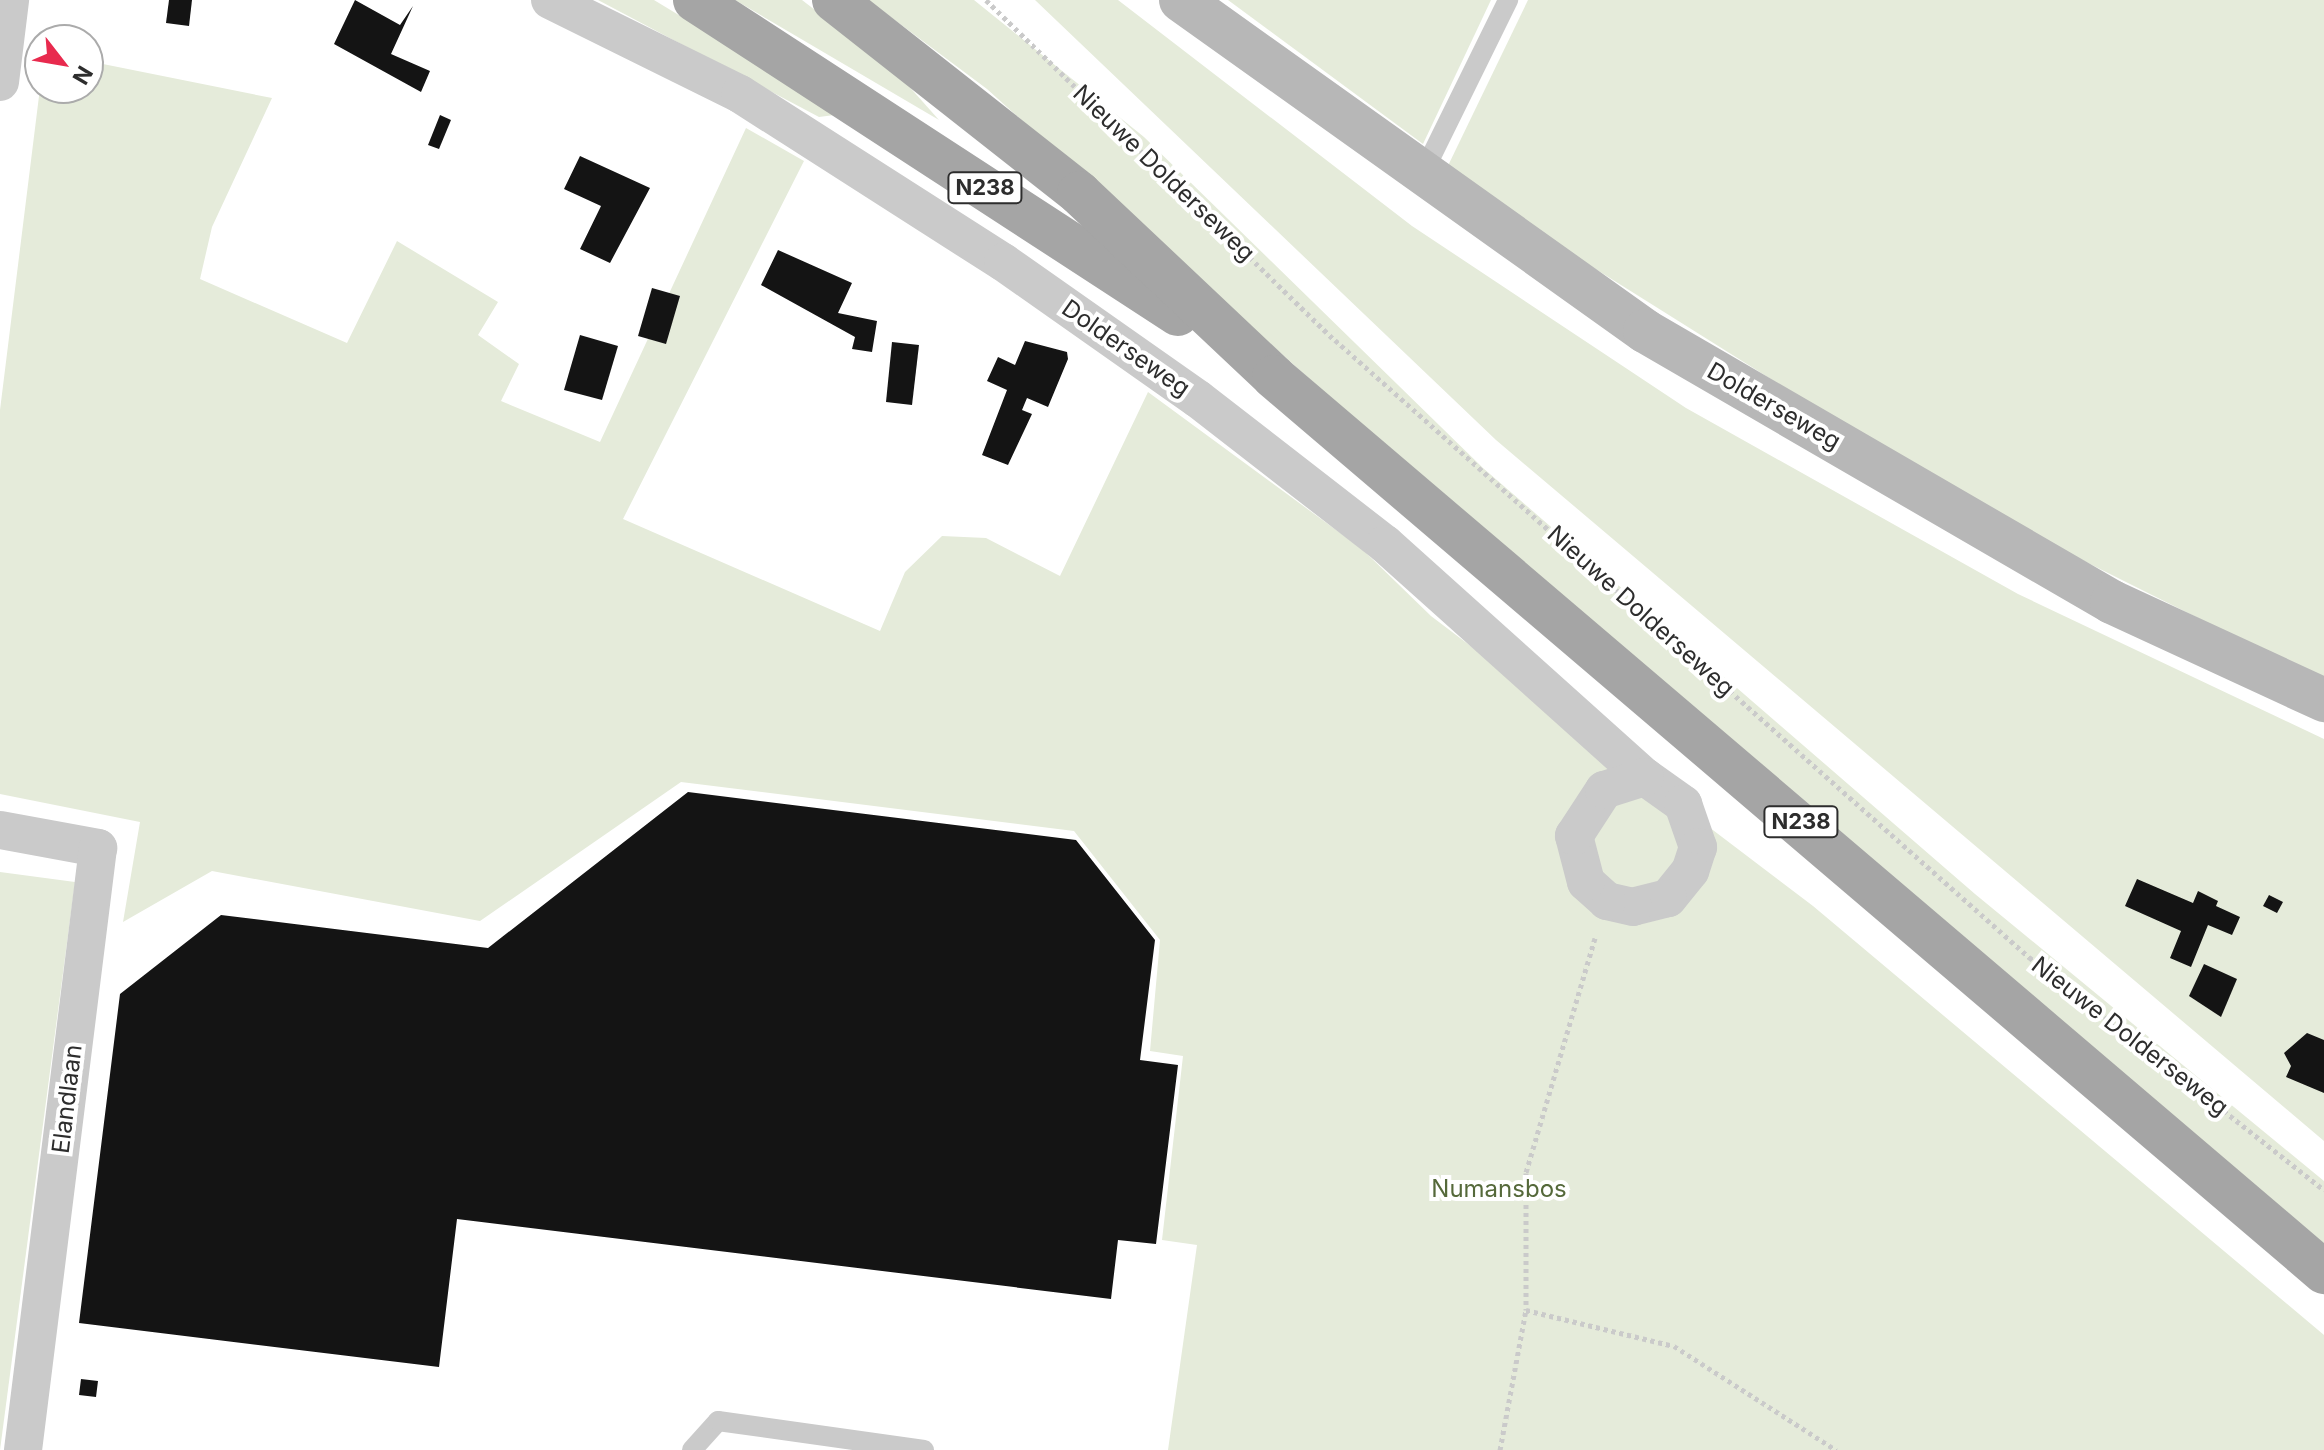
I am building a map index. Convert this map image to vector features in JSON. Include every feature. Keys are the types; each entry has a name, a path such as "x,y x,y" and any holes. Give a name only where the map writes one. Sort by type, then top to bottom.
{"main road":[{"name":"Nieuwe Dolderseweg","path":"695,0 1274,377"},
{"name":"Nieuwe Dolderseweg","path":"834,0 1079,193 1274,377 2324,1272"},
{"name":"Dolderseweg","path":"1181,0 1645,331 2112,602 2324,700"}],"street":[{"name":"Dolderseweg","path":"550,0 740,94 1198,399 1385,544 1645,777 1683,804 1698,847 1668,898 1633,907 1607,901"},
{"path":"0,82 10,2"},
{"path":"1607,901 1579,868 1574,836 1604,790 1645,777"},
{"name":"Elandlaan","path":"0,830 98,848 23,1450"}],"lane":[{"path":"1423,173 1508,0"},
{"path":"692,1450 718,1421 924,1450"}],"path":[{"name":"Nieuwe Dolderseweg","path":"986,0 1335,340 2018,947 2324,1190"},
{"path":"1500,1450 1526,1310 1526,1173 1607,901"},
{"path":"1526,1310 1674,1346 1836,1450"}],"green space":[{"path":"598,0 654,0 842,114 819,117"},
{"path":"735,0 802,0 898,74 939,120"},
{"path":"868,0 974,0 1144,137 1483,468 1975,894 2324,1181 2324,1247 1444,500 987,89"},
{"path":"1035,0 1118,0 1412,226 1686,408 2018,594 2324,739 2324,1141 1496,440"},
{"path":"1228,0 1491,0 1423,144"},
{"path":"1528,0 2324,0 2324,681 1972,505 1444,174"},
{"name":"Numansbos","path":"104,64 272,98 212,227 200,279 347,343 397,241 498,302 478,335 519,364 501,401 600,442 746,128 804,161 623,519 880,631 905,572 942,536 986,538 1060,576 1148,392 1362,549 1431,616 1813,906 2324,1335 2324,1450 1168,1450 1197,1245 1162,1240 1183,1056 1150,1051 1160,940 1074,831 681,782 480,921 212,871 123,922 140,822 0,794 0,410 38,104 104,104"},
{"path":"0,872 75,882 0,1450"}],"building":[{"path":"169,0 192,0 189,26 166,23"},
{"path":"355,0 400,25 413,6 391,54 430,71 421,92 334,44"},
{"path":"440,115 451,120 439,149 428,145"},
{"path":"580,156 650,188 610,263 580,249 601,206 564,189"},
{"path":"778,250 852,283 838,313 877,321 872,352 852,349 855,337 761,285"},
{"path":"652,288 680,296 666,344 638,336"},
{"path":"580,335 618,346 602,400 564,390"},
{"path":"1025,341 1067,352 1068,359 1048,407 1027,398 1022,410 1032,414 1008,465 982,455 1007,390 987,381 998,357 1015,365"},
{"path":"892,342 919,345 912,405 886,402"},
{"path":"688,792 1076,840 1155,940 1140,1060 1178,1065 1156,1244 1118,1240 1111,1299 457,1219 439,1367 79,1323 120,994 221,915 488,948"},
{"path":"2137,879 2193,903 2198,891 2218,901 2216,906 2240,917 2232,935 2208,925 2191,967 2170,958 2181,931 2125,906"},
{"path":"2269,895 2283,902 2277,913 2263,906"},
{"path":"2204,964 2237,979 2221,1017 2189,996"},
{"path":"2307,1033 2324,1040 2324,1093 2286,1077 2291,1066 2284,1053"},
{"path":"81,1379 98,1381 96,1397 79,1395"}]}
